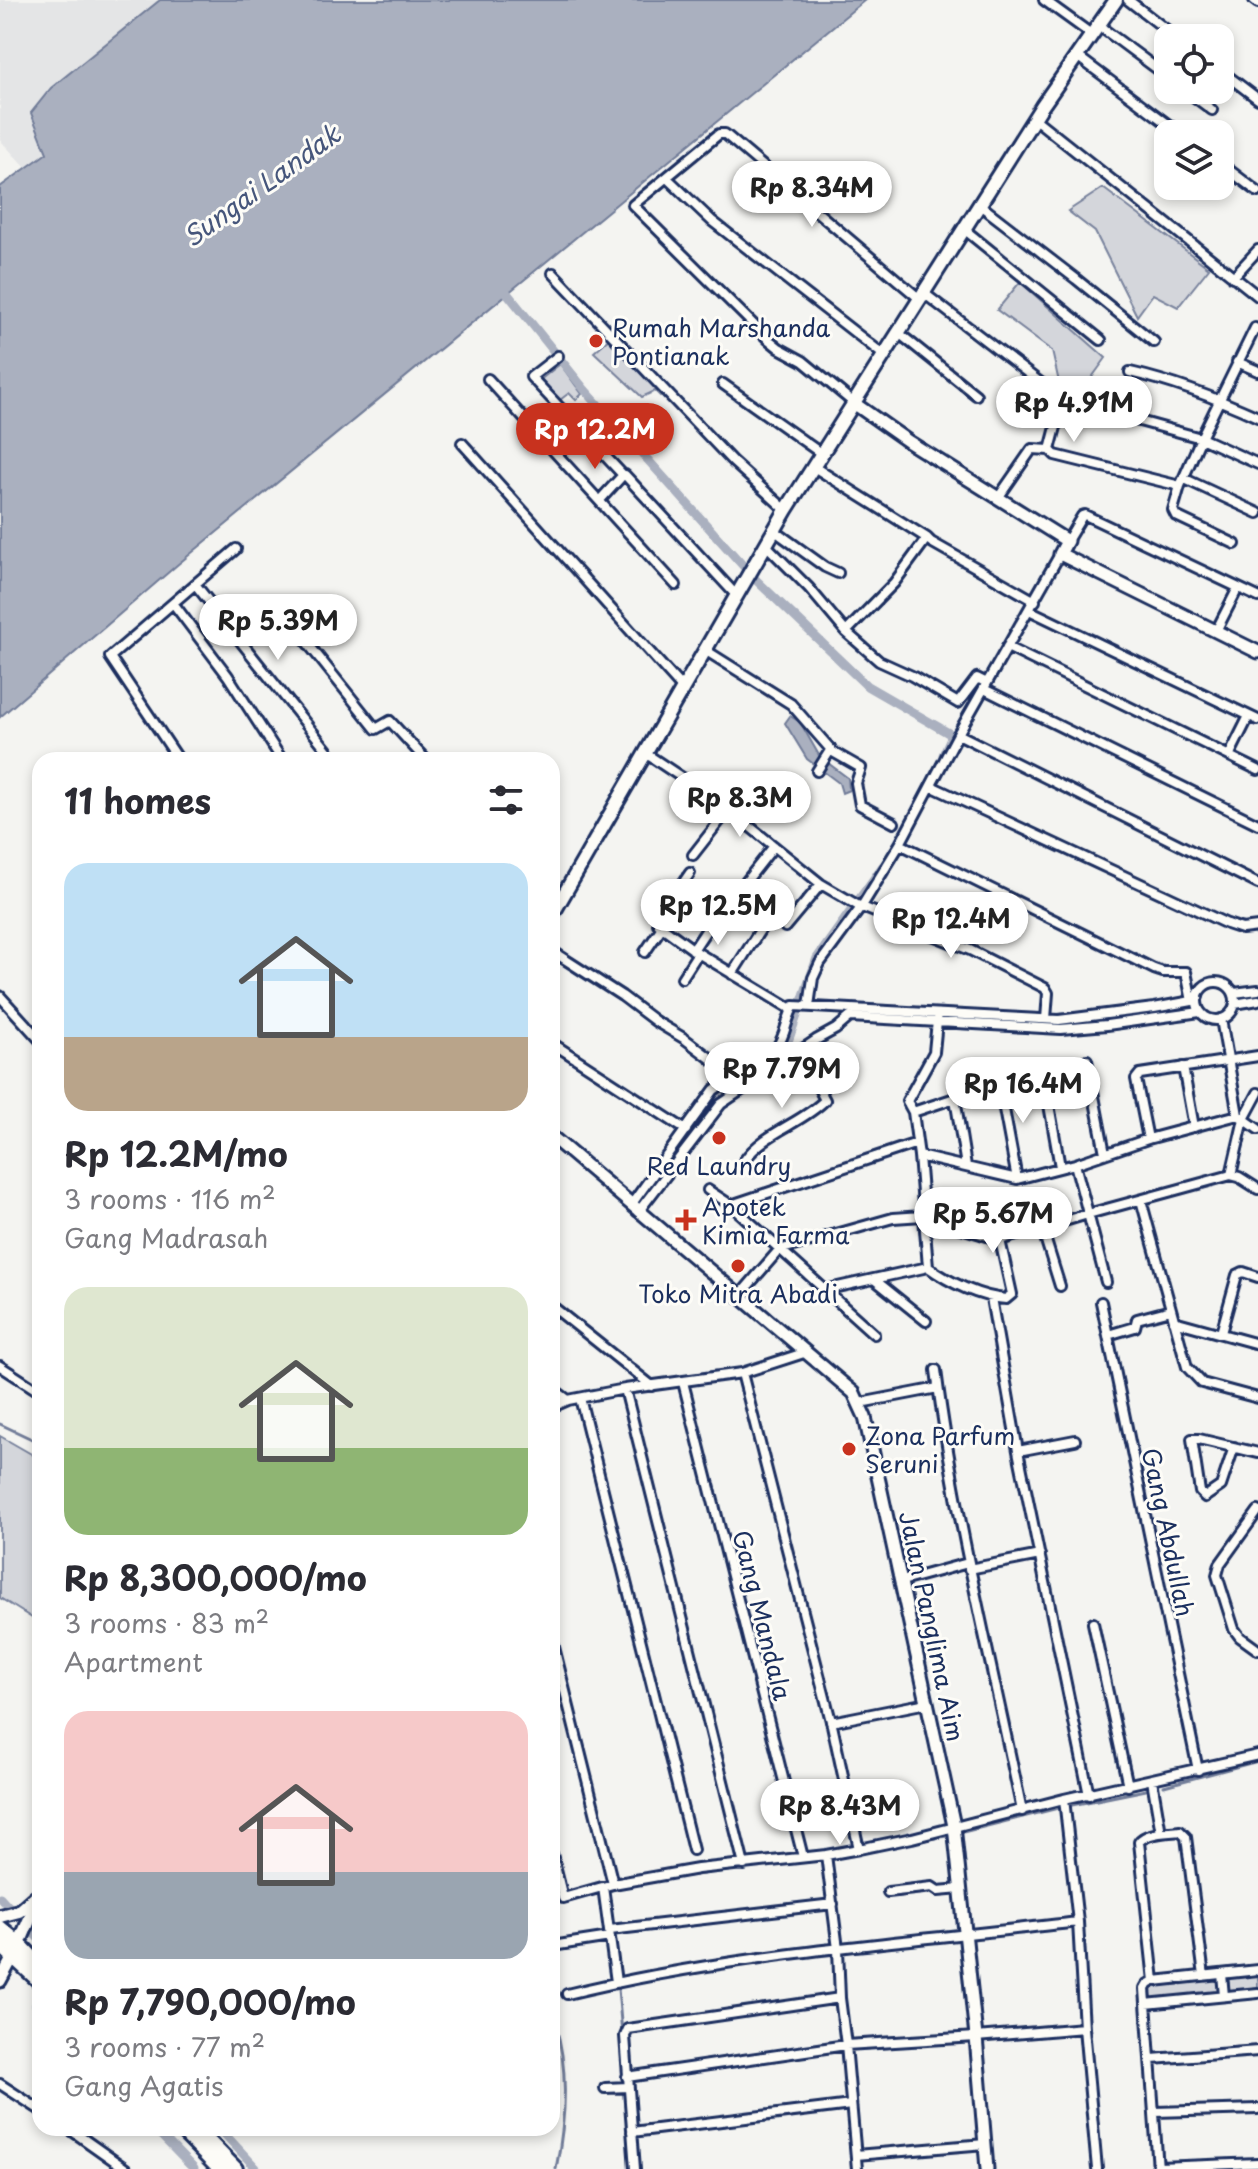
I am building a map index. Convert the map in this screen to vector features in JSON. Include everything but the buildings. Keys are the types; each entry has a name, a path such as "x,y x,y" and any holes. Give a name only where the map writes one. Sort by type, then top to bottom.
{"highway":[{"path":"0,1928 32,1957"},
{"path":"0,1944 19,1943"},
{"path":"19,1943 32,1967"},
{"path":"188,2136 220,2169"},
{"path":"203,2136 235,2169"}],"main road":[{"path":"560,897 786,510 1035,119 1116,0"},
{"path":"0,1916 19,1911 32,1901"},
{"path":"19,1943 32,1912"}],"street":[{"path":"1044,0 1154,68"},
{"path":"1128,0 1159,24"},
{"path":"1077,56 1162,120"},
{"path":"1234,81 1258,99"},
{"path":"1204,104 1212,110"},
{"path":"1035,119 1258,296"},
{"path":"1067,541 891,431 803,361 768,339 632,207 719,134 725,134 923,297 1063,400 1201,438 1258,464"},
{"path":"1234,174 1258,192"},
{"path":"667,178 712,221 885,356"},
{"path":"980,205 1154,342"},
{"path":"965,230 1101,340"},
{"path":"1233,277 1258,250"},
{"path":"553,273 733,462 786,510"},
{"path":"1235,544 1176,516 1173,510 1201,438 1237,362 1255,328 1258,330"},
{"path":"900,334 976,395"},
{"path":"558,356 531,377 736,595"},
{"path":"1237,362 1258,371"},
{"path":"1130,372 1220,400 1258,417"},
{"path":"488,379 676,585"},
{"path":"723,384 822,454"},
{"path":"1050,450 1063,400"},
{"path":"462,443 682,688"},
{"path":"998,498 1032,449 1050,450 1055,455 1182,483 1258,513"},
{"path":"814,467 925,540 1035,601"},
{"path":"600,500 623,475"},
{"path":"808,1006 813,978 820,963 856,904 900,844 958,734 1082,516 1258,597"},
{"path":"775,531 838,573"},
{"path":"846,632 894,583 925,540"},
{"path":"766,545 809,588 846,632 879,661 958,703 977,678 986,686 1258,824"},
{"path":"174,752 110,657 236,549"},
{"path":"1060,554 1258,652"},
{"path":"195,584 329,752"},
{"path":"1216,631 1238,588"},
{"path":"173,603 228,676 277,752"},
{"path":"1029,610 1253,718 1229,756"},
{"path":"282,611 376,729 390,721 419,752"},
{"path":"1007,647 1258,770"},
{"path":"705,650 791,704 831,749 861,768 856,783 860,805 894,823"},
{"path":"958,734 1258,884"},
{"path":"817,771 831,749"},
{"path":"645,753 729,809 821,884 856,904 970,950 1045,988 1048,993 1046,1019"},
{"path":"931,786 1227,924 1242,929 1258,927"},
{"path":"693,855 729,809"},
{"path":"850,1013 1081,1018 1195,999 1201,989 1213,982 1227,985 1234,993 1235,1004 1230,1014 1221,1019 1206,1017 1200,1012 1195,999 1186,972 1154,969 900,844"},
{"path":"741,888 774,846"},
{"path":"690,873 658,924 732,974 793,1007 1061,1029 1200,1012"},
{"path":"785,927 821,884"},
{"path":"682,978 727,899"},
{"path":"732,974 764,924"},
{"path":"645,952 662,927"},
{"path":"560,956 685,1039 722,1067 729,1079"},
{"path":"1234,993 1258,990"},
{"path":"0,996 32,1031"},
{"path":"1235,1004 1258,1000"},
{"path":"634,1208 714,1090 774,1051 784,1036 793,1007"},
{"path":"634,1208 721,1104 836,1029 850,1013"},
{"path":"1221,1019 1241,1117 1231,1175"},
{"path":"928,1267 919,1156 913,1112 907,1101 934,1052 937,1021"},
{"path":"560,1048 686,1130"},
{"path":"744,1161 757,1145 825,1100 799,1051"},
{"path":"1148,1139 1136,1079 1140,1074 1258,1056"},
{"path":"1087,1060 1105,1153"},
{"path":"1042,1065 1060,1167"},
{"path":"1183,1067 1194,1127"},
{"path":"998,1077 1017,1179"},
{"path":"919,1156 1017,1179 1075,1164 1148,1139 1241,1117 1258,1093"},
{"path":"913,1112 955,1098 966,1166"},
{"path":"1241,1117 1258,1129"},
{"path":"731,1205 917,1143"},
{"name":"Jalan Panglima Aim","path":"560,1144 807,1352 854,1393 860,1403 954,1826 987,2169"},
{"path":"1075,1164 1106,1282"},
{"path":"740,1295 779,1250 893,1218 923,1216 1000,1240 1231,1175 1258,1189"},
{"path":"708,1190 731,1205 874,1334"},
{"path":"1141,1200 1187,1367 1202,1383 1258,1398"},
{"path":"1042,1228 1060,1286"},
{"path":"824,1290 928,1267 946,1279 991,1298 1006,1299 1012,1294 1000,1240"},
{"path":"1221,1333 1237,1275 1243,1272 1258,1277"},
{"path":"875,1280 926,1321"},
{"path":"991,1298 1018,1451 1089,1795"},
{"name":"Gang Abdullah","path":"1101,1302 1198,1770"},
{"path":"1108,1335 1135,1327 1137,1319 1171,1310"},
{"path":"560,1312 652,1386"},
{"path":"1174,1321 1258,1344"},
{"path":"560,1404 625,1389 742,1373 807,1352"},
{"path":"0,1366 32,1387"},
{"path":"936,1370 969,1566 1022,1811"},
{"path":"742,1373 831,1722 859,1849"},
{"name":"Gang Mandala","path":"683,1382 803,1857"},
{"path":"860,1403 938,1388"},
{"path":"625,1389 744,1865"},
{"path":"560,1394 568,1400"},
{"path":"580,1398 693,1850"},
{"path":"1234,1447 1221,1486 1205,1497 1200,1492 1192,1439 1234,1447 1258,1453"},
{"path":"1018,1451 1075,1440"},
{"path":"1258,1511 1220,1564 1217,1575 1234,1629 1258,1650"},
{"path":"902,1581 1040,1555"},
{"path":"1093,1623 1128,1786"},
{"path":"560,1674 608,1886 616,1982"},
{"path":"831,1722 927,1703"},
{"path":"560,1899 698,1869 859,1849 1258,1755"},
{"path":"1152,1780 1161,1833"},
{"path":"1064,1799 1078,1922 1097,2169"},
{"path":"1154,1981 1139,1842 1144,1836 1180,1831 1186,1837 1204,1976"},
{"path":"826,1855 838,1949 857,2169"},
{"path":"560,1886 563,1898"},
{"path":"888,1892 932,1887 938,1891 961,1889"},
{"path":"560,1944 610,1934 833,1904"},
{"path":"567,1994 616,1982 724,1964 1078,1922"},
{"path":"0,1981 19,1943"},
{"path":"1258,1970 1154,1981 1145,1989 1158,2168 1258,2163"},
{"path":"1222,1974 1224,1996"},
{"path":"1146,2004 1258,1993"},
{"path":"635,2169 625,2031 840,1998"},
{"path":"605,2088 846,2045 1084,2028"},
{"path":"1152,2059 1258,2051"},
{"path":"0,2084 32,2105"},
{"path":"632,2132 851,2105"},
{"path":"1155,2112 1258,2109"},
{"path":"79,2136 126,2169"},
{"path":"856,2155 985,2144"}],"shaded area":[{"path":"0,0 160,0 51,88 31,112 47,152 27,169 0,140"},
{"path":"1103,188 1209,268 1178,307 1153,294 1137,316 1095,232 1068,211"},
{"path":"1020,282 1106,358 1082,391 1063,400 1052,351 997,310"},
{"path":"611,337 664,393 660,396 655,391 642,397 594,352"},
{"path":"560,364 582,394 576,400 569,393 560,400 540,380"},
{"path":"597,407 627,441 612,455 580,422"},
{"path":"0,1436 32,1454 32,1618 0,1598"},
{"path":"1258,1973 1258,1989 1152,2002 1151,1985"}],"water":[{"name":"Sungai Landak","path":"160,0 865,0 177,565 0,717 0,187 47,153 31,113 51,88"},
{"path":"790,716 800,722 820,757 848,778 849,790 842,793 839,783 807,759 785,723"}],"waterway":[{"path":"507,293 585,390 755,579 867,686 952,735 943,755"},
{"path":"659,1179 718,1099 784,1053 817,958 882,867"},
{"path":"0,1424 32,1439"},
{"path":"1164,1786 1258,1761"},
{"path":"1072,1805 1146,1790"},
{"path":"959,1833 1062,1807"},
{"path":"911,1842 947,1836"},
{"path":"665,1879 769,1865"},
{"path":"611,1888 608,1889 611,1919"},
{"path":"0,1897 10,1908"},
{"path":"19,1917 32,1931"},
{"path":"618,1989 622,2033"},
{"path":"556,2169 564,2091 560,2042"},
{"path":"625,2095 628,2131"},
{"path":"162,2136 194,2169"},
{"path":"226,2136 257,2169"}],"place":[{"name":"Rumah Marshanda Pontianak","path":"596,341"},
{"name":"Red Laundry","path":"719,1138"},
{"name":"Apotek Kimia Farma","path":"686,1220"},
{"name":"Toko Mitra Abadi","path":"738,1266"},
{"name":"Zona Parfum Seruni","path":"849,1449"}]}
